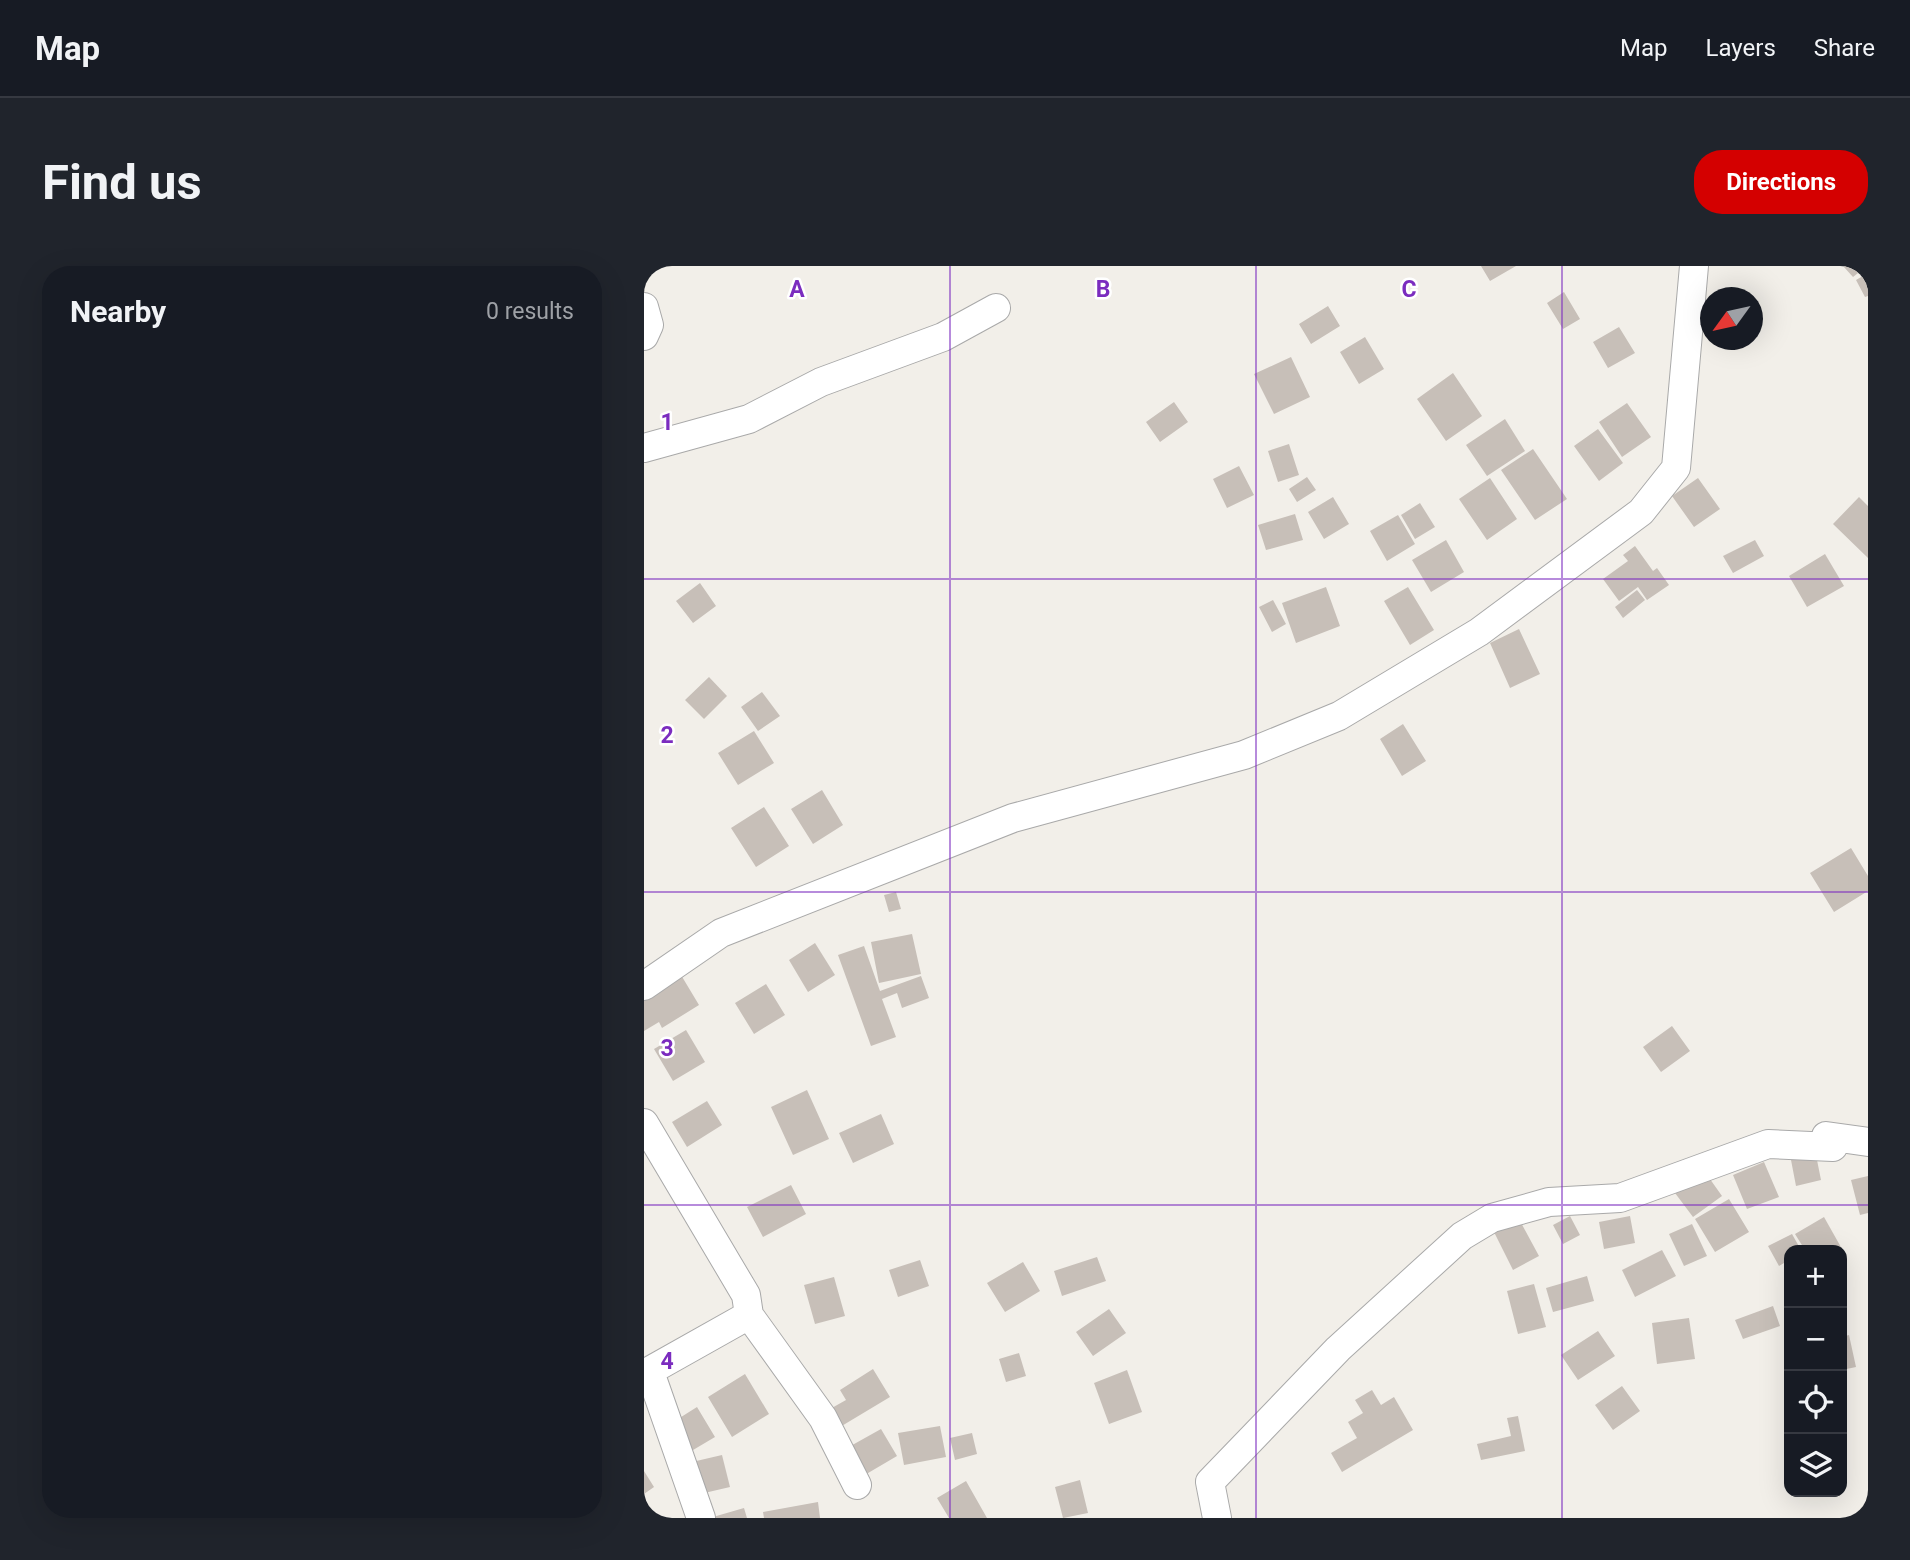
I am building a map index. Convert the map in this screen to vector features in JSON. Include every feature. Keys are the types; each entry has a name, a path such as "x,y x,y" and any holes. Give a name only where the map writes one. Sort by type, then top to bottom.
{"street":[{"path":"644,986 721,933 1013,818 1244,755 1339,716 1479,632 1640,512 1676,468 1694,266"},
{"path":"644,307 649,325 644,336"},
{"path":"644,448 749,419 821,382 943,337 996,308"},
{"path":"644,1124 746,1295 749,1315 823,1418 857,1485"},
{"path":"1217,1518 1210,1482 1338,1349 1462,1236 1492,1218 1549,1202 1620,1198 1768,1144 1833,1147 1826,1136 1868,1142"},
{"path":"701,1518 647,1373 749,1315"}],"building":[{"path":"1481,266 1516,266 1490,281"},
{"path":"1843,266 1867,266 1853,277"},
{"path":"1868,273 1868,296 1865,297 1856,280"},
{"path":"1564,292 1580,319 1563,329 1547,303"},
{"path":"1328,306 1340,326 1311,344 1299,324"},
{"path":"1619,327 1635,353 1608,368 1593,342"},
{"path":"1365,337 1384,369 1359,384 1340,352"},
{"path":"1291,357 1310,397 1274,414 1254,374"},
{"path":"1453,373 1482,416 1446,441 1417,399"},
{"path":"1174,402 1188,422 1160,442 1146,422"},
{"path":"1627,403 1651,437 1622,457 1599,422"},
{"path":"1505,419 1525,451 1487,476 1466,445"},
{"path":"1598,429 1623,463 1599,481 1574,446"},
{"path":"1289,444 1299,475 1278,482 1268,451"},
{"path":"1533,449 1567,499 1535,520 1501,470"},
{"path":"1239,466 1254,495 1227,508 1213,479"},
{"path":"1307,477 1316,490 1297,502 1289,489"},
{"path":"1490,478 1517,519 1487,540 1459,499"},
{"path":"1698,478 1720,509 1694,527 1672,496"},
{"path":"1333,497 1349,524 1324,539 1308,512"},
{"path":"1859,497 1868,506 1868,558 1833,524"},
{"path":"1420,503 1435,527 1415,539 1401,515"},
{"path":"1295,514 1303,540 1266,550 1258,525"},
{"path":"1398,515 1415,544 1387,561 1370,531"},
{"path":"1446,540 1464,572 1431,592 1412,560"},
{"path":"1755,540 1764,556 1733,573 1723,556"},
{"path":"1635,546 1653,571 1657,568 1669,585 1647,600 1638,587 1619,601 1603,579 1628,561 1623,555"},
{"path":"1825,554 1844,586 1807,607 1789,576"},
{"path":"700,583 716,606 693,623 676,601"},
{"path":"1326,587 1340,626 1296,643 1282,603"},
{"path":"1408,587 1434,630 1410,645 1384,601"},
{"path":"1637,590 1645,600 1623,618 1615,607"},
{"path":"1273,600 1286,624 1272,632 1259,607"},
{"path":"1519,629 1540,674 1510,688 1490,643"},
{"path":"709,677 727,696 704,719 685,700"},
{"path":"762,692 780,716 758,731 741,707"},
{"path":"1403,724 1426,761 1402,776 1380,739"},
{"path":"754,731 774,763 738,785 718,753"},
{"path":"822,790 843,825 813,844 791,809"},
{"path":"764,807 789,846 756,867 731,828"},
{"path":"1851,848 1868,876 1868,891 1834,912 1810,873"},
{"path":"896,892 901,909 889,912 884,895"},
{"path":"912,934 921,974 879,983 871,942"},
{"path":"815,943 835,975 808,992 789,960"},
{"path":"864,946 880,991 921,976 929,998 902,1008 897,993 882,999 896,1037 871,1046 838,955"},
{"path":"678,970 699,1005 662,1028 659,1022 644,1031 644,995"},
{"path":"766,984 785,1015 754,1034 735,1003"},
{"path":"1672,1026 1690,1051 1661,1072 1643,1047"},
{"path":"686,1030 705,1062 673,1081 654,1049"},
{"path":"807,1090 829,1139 793,1155 771,1107"},
{"path":"707,1101 722,1125 687,1147 672,1122"},
{"path":"881,1114 894,1144 853,1163 839,1133"},
{"path":"1816,1155 1821,1180 1796,1186 1791,1160"},
{"path":"1764,1162 1779,1197 1747,1209 1733,1175"},
{"path":"1705,1172 1722,1196 1693,1217 1675,1193"},
{"path":"1868,1176 1868,1213 1860,1215 1851,1180"},
{"path":"791,1185 806,1214 763,1237 747,1207"},
{"path":"1729,1199 1749,1232 1715,1252 1695,1219"},
{"path":"1570,1216 1580,1235 1563,1244 1553,1225"},
{"path":"1630,1216 1635,1243 1604,1249 1599,1222"},
{"path":"1824,1217 1840,1245 1802,1245 1795,1234"},
{"path":"1519,1219 1539,1256 1513,1270 1494,1232"},
{"path":"1692,1224 1707,1256 1684,1266 1669,1234"},
{"path":"1792,1234 1798,1245 1784,1245 1784,1263 1779,1266 1768,1246"},
{"path":"1662,1250 1676,1276 1635,1297 1622,1270"},
{"path":"1097,1257 1106,1281 1062,1296 1054,1271"},
{"path":"920,1260 929,1286 898,1297 889,1270"},
{"path":"1023,1262 1040,1291 1005,1312 987,1283"},
{"path":"1587,1276 1594,1301 1553,1312 1546,1288"},
{"path":"834,1277 845,1316 815,1324 804,1285"},
{"path":"1534,1284 1546,1327 1518,1334 1507,1291"},
{"path":"1773,1306 1780,1326 1743,1339 1735,1320"},
{"path":"1109,1309 1126,1333 1093,1356 1076,1332"},
{"path":"1689,1318 1695,1359 1657,1364 1652,1323"},
{"path":"1598,1331 1615,1356 1578,1380 1561,1355"},
{"path":"1847,1336 1856,1367 1847,1369"},
{"path":"1019,1353 1026,1376 1006,1382 999,1359"},
{"path":"873,1369 890,1397 840,1427 830,1409 846,1400 840,1390"},
{"path":"1127,1370 1142,1412 1109,1424 1094,1383"},
{"path":"745,1374 769,1414 732,1437 708,1397"},
{"path":"1622,1386 1640,1411 1613,1430 1595,1405"},
{"path":"1372,1390 1381,1405 1394,1397 1413,1430 1342,1472 1331,1453 1357,1438 1348,1422 1363,1413 1355,1400"},
{"path":"697,1407 715,1437 688,1453 670,1424"},
{"path":"1518,1416 1525,1451 1481,1460 1477,1444 1511,1436 1507,1418"},
{"path":"940,1426 946,1457 904,1465 898,1433"},
{"path":"881,1429 897,1456 863,1476 847,1448"},
{"path":"972,1433 977,1454 955,1460 950,1438"},
{"path":"722,1455 730,1487 700,1494 692,1462"},
{"path":"644,1471 654,1487 644,1494"},
{"path":"1080,1480 1088,1513 1063,1518 1055,1487"},
{"path":"966,1481 987,1518 949,1518 937,1498"},
{"path":"818,1502 820,1518 764,1518 763,1512"},
{"path":"744,1508 747,1518 713,1518 713,1517"}]}
